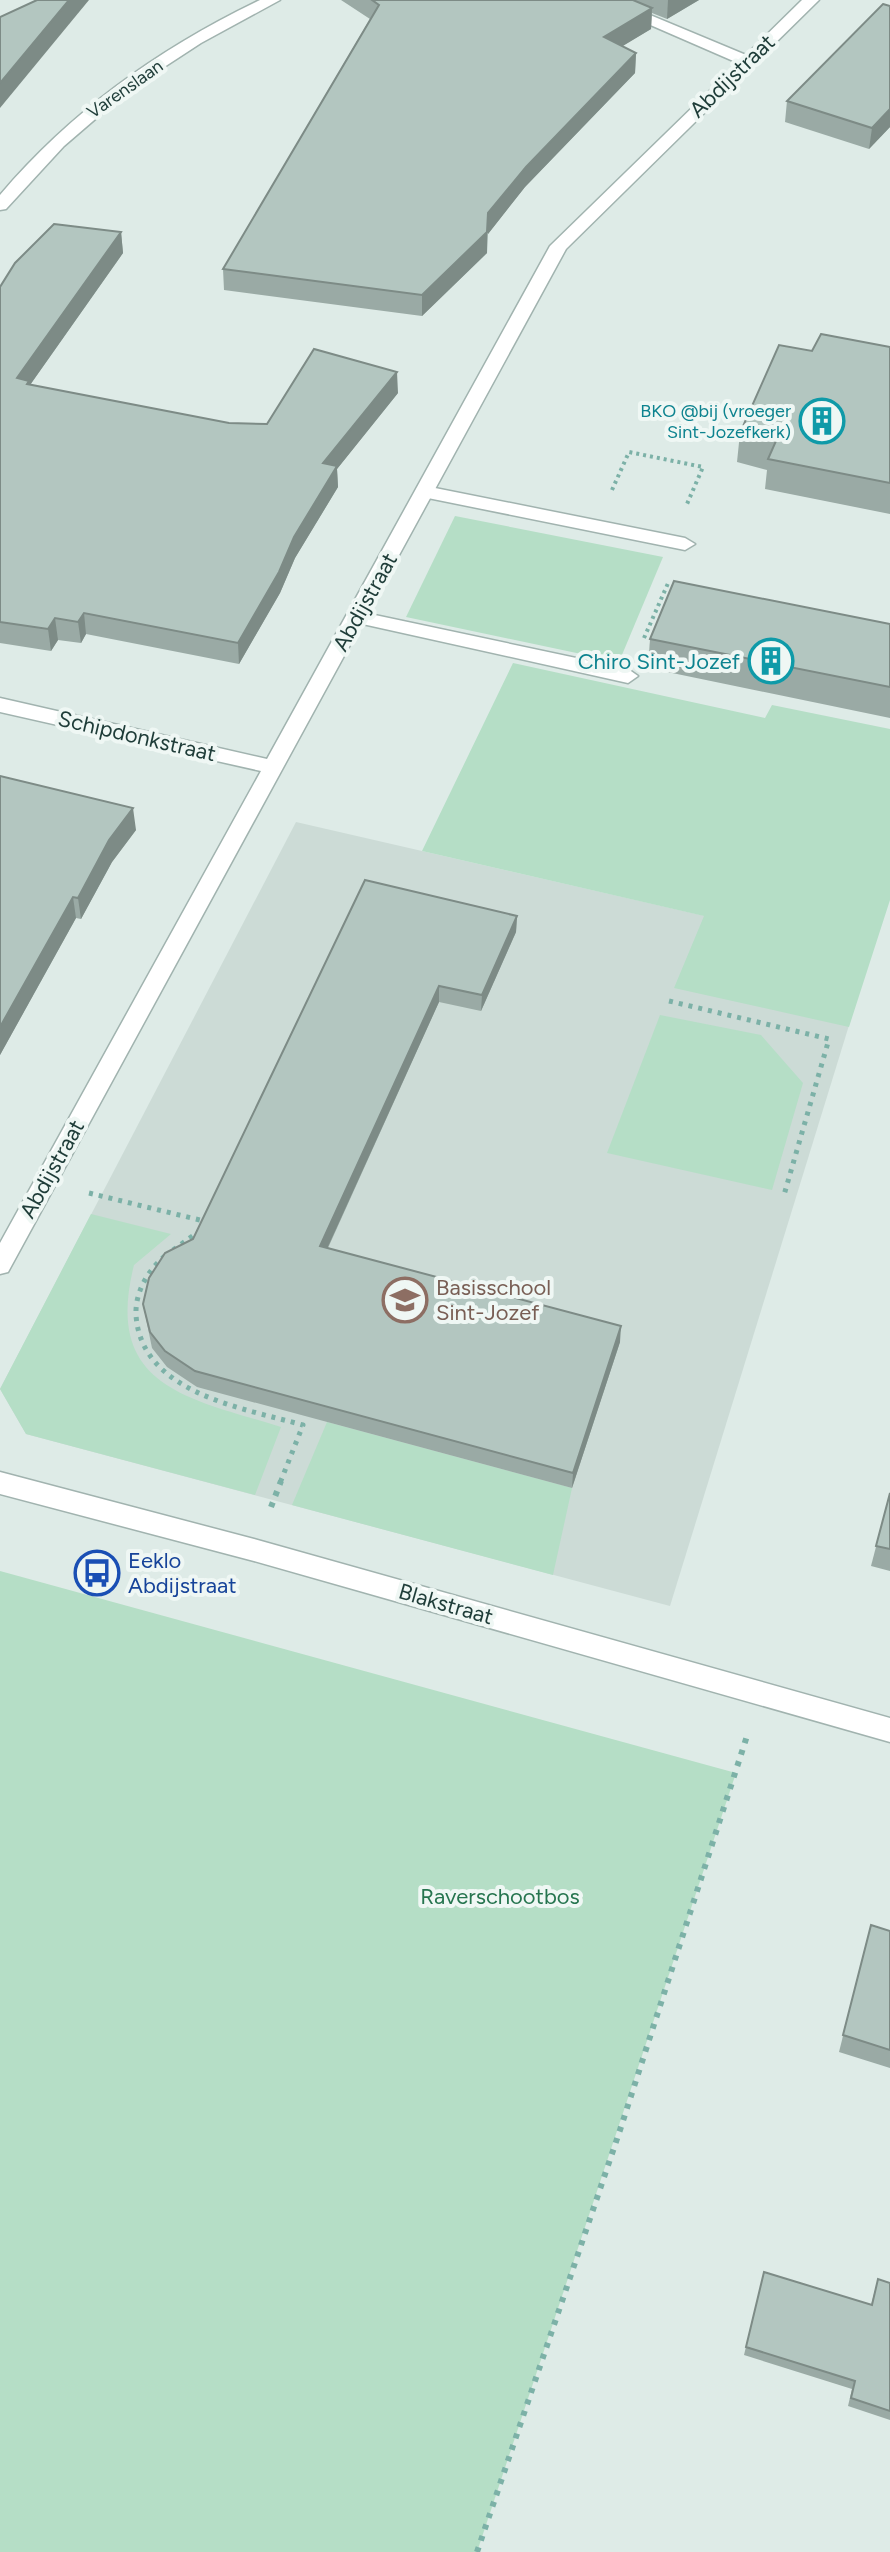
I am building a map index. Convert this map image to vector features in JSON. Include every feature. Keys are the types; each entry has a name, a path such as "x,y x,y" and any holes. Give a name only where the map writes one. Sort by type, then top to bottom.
{"street":[{"name":"Varenslaan","path":"0,205 58,140 107,97 194,41 272,0"},
{"path":"601,0 747,61"},
{"name":"Abdijstraat","path":"0,1265 559,246 811,0"},
{"path":"425,492 678,543"},
{"path":"356,617 628,676"},
{"name":"Schipdonkstraat","path":"0,705 274,767"},
{"name":"Blakstraat","path":"0,1483 254,1550 890,1730"}],"path":[{"path":"596,527 629,452 703,467 666,589 628,676"},
{"path":"666,589 680,592"},
{"path":"669,1001 829,1039 784,1195"},
{"path":"45,1182 211,1222 159,1260 139,1289 134,1326 152,1362 177,1381 205,1396 303,1425 254,1550"},
{"path":"477,2552 620,2130 760,1694"}],"shaded area":[{"name":"Basisschool Sint-Jozef","path":"296,822 871,954 670,1606 26,1434 0,1389"}],"green space":[{"path":"455,516 663,557 619,662 406,617"},
{"path":"513,663 765,718 772,705 890,729 890,900 849,1027 674,988 704,916 422,851"},
{"path":"660,1015 761,1035 803,1083 772,1190 607,1153"},
{"path":"91,1214 171,1234 134,1265 128,1306 131,1338 142,1362 161,1381 214,1407 281,1427 255,1495 26,1434 0,1389"},
{"path":"327,1422 572,1488 553,1575 292,1505"},
{"name":"Raverschootbos","path":"0,1571 736,1773 477,2552 0,2552"}],"building":[{"path":"37,0 69,0 0,83 0,17"},
{"path":"372,0 633,0 652,8 604,37 636,53 526,167 488,213 487,232 422,295 223,269 379,5"},
{"path":"883,4 890,6 890,109 872,128 787,101"},
{"path":"54,224 121,232 17,378 29,381 27,384 229,423 267,424 314,349 397,372 323,463 337,466 294,537 279,572 238,643 84,613 78,622 55,618 48,629 0,622 0,287 15,263"},
{"name":"BKO @bij (vroeger Sint-Jozefkerk)","path":"821,334 890,347 890,483 768,459 776,441 740,433 779,345 812,351"},
{"path":"674,581 890,624 890,687 650,639"},
{"path":"0,776 133,808 109,840 78,898 73,897 0,1027"},
{"path":"365,880 517,916 482,995 439,986 320,1246 621,1326 573,1473 195,1371 165,1351 150,1332 143,1304 149,1278 165,1253 193,1239"},
{"path":"890,1493 890,1549 876,1546"},
{"path":"871,1925 890,1931 890,2050 843,2035"},
{"path":"764,2272 872,2305 878,2279 890,2283 890,2411 851,2398 855,2381 746,2347"}],"place":[{"name":"BKO @bij (vroeger Sint-Jozefkerk)","path":"822,421"},
{"name":"Chiro Sint-Jozef","path":"771,661"},
{"name":"Basisschool Sint-Jozef","path":"405,1300"},
{"name":"Eeklo Abdijstraat","path":"97,1573"}]}
